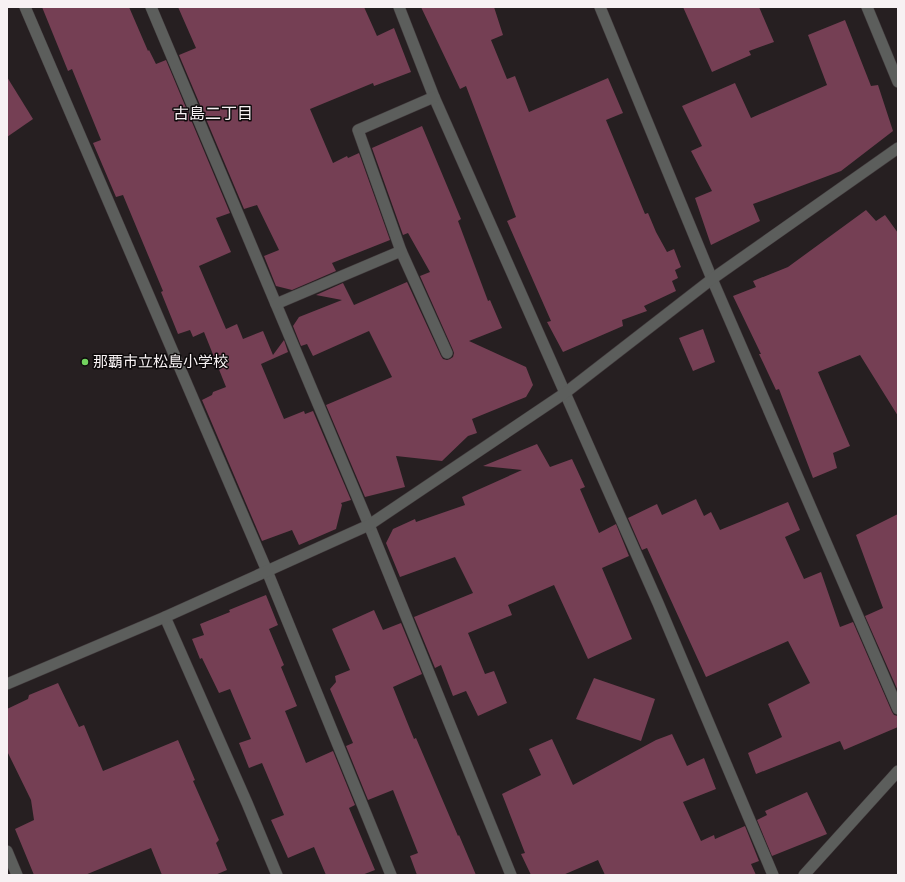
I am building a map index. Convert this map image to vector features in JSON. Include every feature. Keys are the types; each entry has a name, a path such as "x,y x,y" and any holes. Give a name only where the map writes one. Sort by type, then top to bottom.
{"street":[{"path":"25,7 267,570 391,875"},
{"path":"151,7 369,526 511,875"},
{"path":"399,7 434,97 661,610 773,875"},
{"path":"600,7 712,278 898,709"},
{"path":"866,7 898,82"},
{"path":"434,97 358,130 401,251 446,353"},
{"path":"7,684 165,617 267,570 369,526 565,393 712,278 898,148"},
{"path":"276,304 401,251"},
{"path":"165,617 277,875"},
{"path":"804,875 898,771"},
{"path":"7,851 17,875"}],"building":[{"path":"42,7 129,7 148,51 149,50 156,64 166,60 230,213 216,218 231,252 199,266 226,329 237,324 243,339 263,331 273,355 284,340 288,352 261,364 284,419 304,411 305,414 313,411 351,500 341,503 342,505 336,529 299,545 292,530 262,541 202,400 212,395 213,392 226,387 204,332 193,337 190,330 178,334 161,292 163,291 123,195 116,197 93,143 101,140 72,69 68,71"},
{"path":"178,7 364,7 377,36 394,28 411,72 374,86 373,83 310,109 333,163 347,156 348,158 359,153 390,240 332,263 336,271 292,290 276,286 264,256 279,250 257,205 244,209 179,55 196,48"},
{"path":"421,7 494,7 503,35 491,40 507,79 515,76 529,112 608,78 623,113 606,120 645,214 648,213 667,252 674,249 681,267 675,270 678,278 672,281 676,291 644,306 647,311 622,320 623,326 563,352 547,322 551,321 507,221 516,217 466,86 460,89"},
{"path":"683,7 759,7 774,42 749,51 751,55 712,72"},
{"path":"845,20 871,86 878,85 893,131 841,171 753,204 760,221 711,245 695,198 712,191 691,151 702,146 682,106 735,83 751,118 827,85 808,35"},
{"path":"7,77 33,119 7,137"},
{"path":"422,126 461,219 458,221 488,301 490,300 502,328 469,341 526,367 533,385 526,397 472,419 477,433 468,436 442,461 396,456 405,487 365,497 326,405 392,377 369,331 313,356 307,344 301,346 293,326 299,317 342,300 316,295 343,283 354,305 407,282 441,356 443,359 447,360 453,357 453,350 420,276 430,272 408,233 403,235 372,148"},
{"path":"866,210 876,221 885,215 898,233 898,416 860,355 818,372 850,446 833,453 837,468 813,478 779,389 776,390 759,354 761,354 733,296 756,287 753,281 788,267"},
{"path":"703,329 715,362 693,371 679,338"},
{"path":"537,444 550,467 572,459 585,487 580,489 599,533 616,524 629,556 602,568 632,639 588,659 554,585 508,605 512,615 468,633 485,674 494,671 507,703 478,716 466,691 453,696 441,665 435,668 414,617 473,593 455,557 400,577 386,543 393,529 415,519 416,522 465,505 462,497 522,470 483,466"},
{"path":"696,499 704,516 711,512 720,530 788,502 800,530 785,537 804,579 821,572 840,627 853,622 892,712 894,715 898,716 898,727 844,750 840,741 756,774 748,753 782,737 768,704 810,683 788,641 706,677 647,548 642,550 628,518 657,504 662,515"},
{"path":"898,514 898,691 865,616 883,608 856,535"},
{"path":"266,595 278,625 269,629 284,665 281,667 297,706 285,711 306,763 333,751 355,805 349,808 375,870 362,875 326,875 314,847 288,858 271,820 284,815 262,763 249,768 239,743 251,739 230,689 219,693 202,658 200,659 192,639 204,635 200,624"},
{"path":"374,610 383,630 401,623 422,674 393,687 414,739 416,738 476,875 417,875 410,856 418,853 393,790 368,800 346,746 353,743 330,689 336,682 335,676 350,670 332,629"},
{"path":"594,678 655,699 641,741 576,719"},
{"path":"58,683 79,727 84,725 103,771 178,740 195,780 193,781 219,840 216,843 227,870 215,875 162,875 151,848 85,875 34,875 15,829 34,820 31,800 7,751 7,709 28,699 29,695"},
{"path":"672,734 687,766 704,758 716,789 683,802 701,841 714,835 715,839 745,826 759,861 751,864 756,875 605,875 598,860 563,875 531,875 521,854 525,853 502,794 541,775 529,749 552,739 573,785 656,740"},
{"path":"807,792 827,834 772,856 757,820 767,815 765,811"}],"place":[{"name":"那覇市立松島小学校","path":"85,362"}],"district":[{"name":"古島二丁目","path":"213,113"}]}
